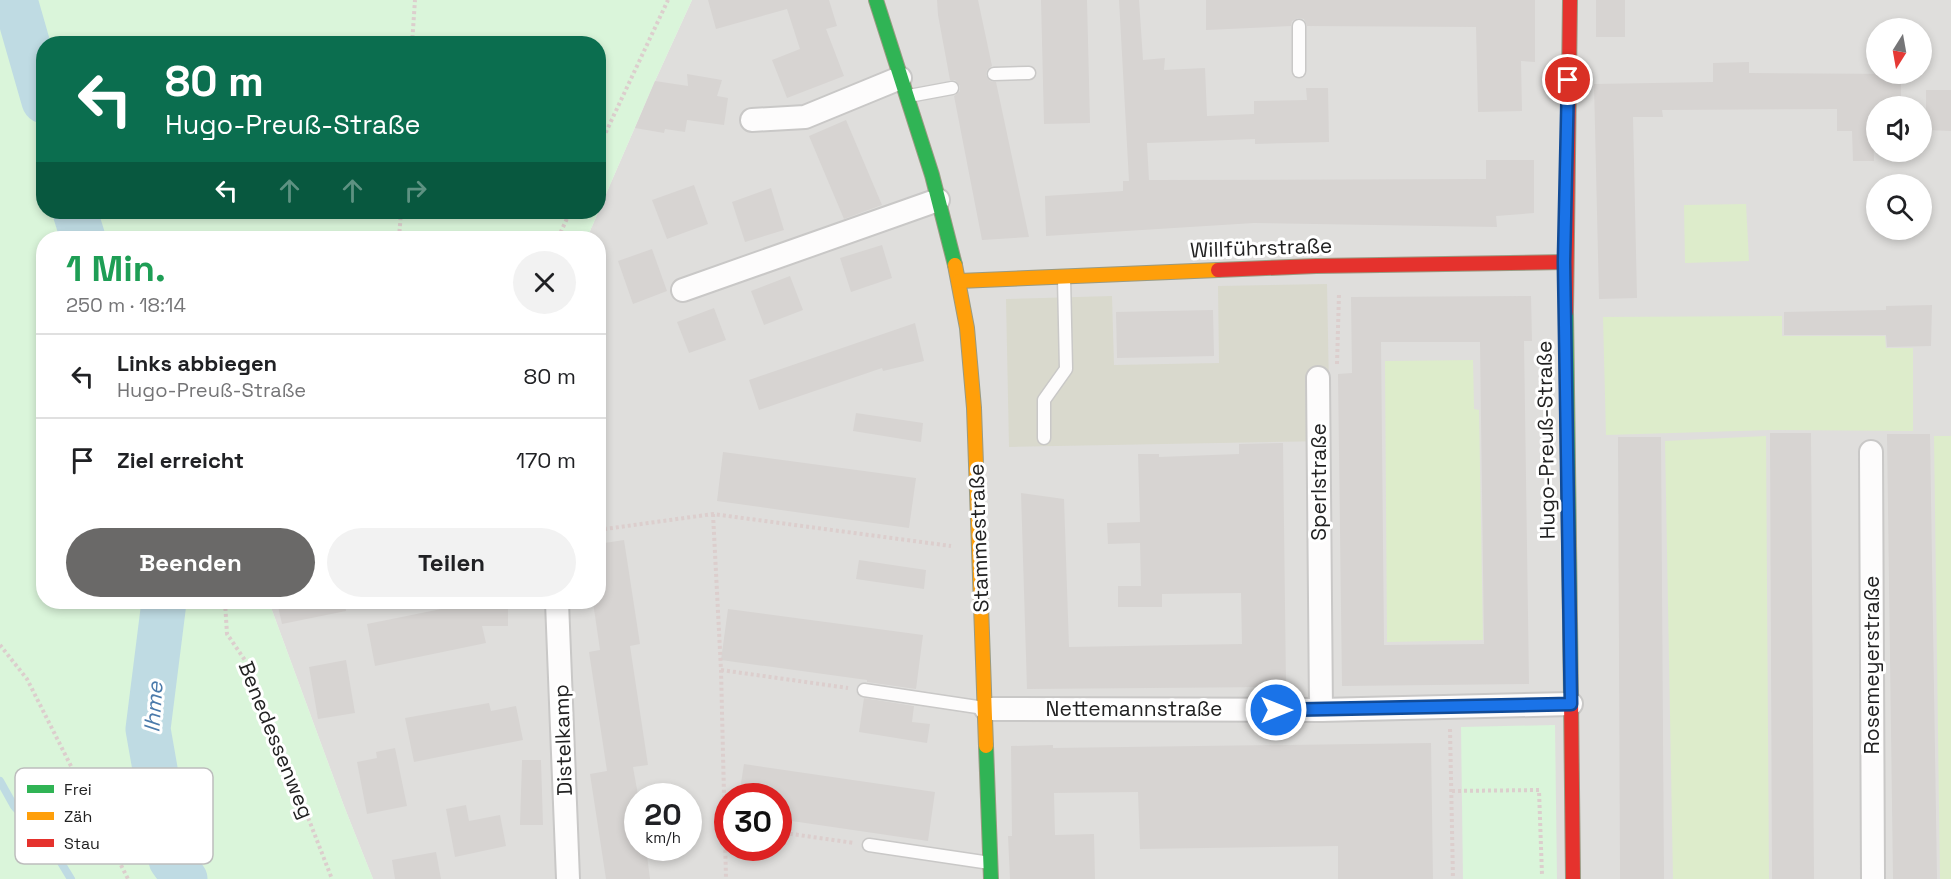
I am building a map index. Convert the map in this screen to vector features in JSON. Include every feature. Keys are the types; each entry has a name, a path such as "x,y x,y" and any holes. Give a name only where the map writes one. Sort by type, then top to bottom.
{"street":[{"name":"Stammestraße","path":"876,0 938,200 959,281 970,343 991,879"},
{"name":"Hugo-Preuß-Straße","path":"1570,0 1564,262 1573,879"},
{"path":"752,120 805,117 903,88"},
{"path":"683,290 938,200"},
{"name":"Willführstraße","path":"959,281 1340,266 1564,262"},
{"name":"Sperlstraße","path":"1318,378 1320,710"},
{"name":"Rosemeyerstraße","path":"1870,452 1873,879"},
{"name":"Distelkamp","path":"557,609 568,879"},
{"name":"Nettemannstraße","path":"986,709 1320,710 1571,704"}],"lane":[{"path":"1299,26 1299,71"},
{"path":"994,74 1029,74"},
{"path":"903,88 952,88"},
{"path":"1044,438 1044,400 1066,369 1064,277"},
{"path":"864,690 986,709"},
{"path":"869,846 990,863"}],"path":[{"path":"412,36 414,0"},
{"path":"606,132 668,0"},
{"path":"1318,378 1337,366 1340,266"},
{"path":"606,529 713,514 979,550"},
{"path":"713,514 725,783"},
{"name":"Benedessenweg","path":"225,609 227,634 249,666 332,879"},
{"path":"0,645 27,679 72,768"},
{"path":"721,670 864,690"},
{"path":"1450,707 1454,879"},
{"path":"1452,791 1539,790 1542,879"},
{"path":"792,834 869,846"},
{"path":"726,861 726,879"},
{"path":"120,864 128,879"}],"shaded area":[{"path":"692,0 1951,0 1951,879 373,879 272,609 606,609 606,231 590,231 595,219 606,219 606,194"},
{"path":"1327,284 1330,441 1009,447 1006,299 1112,296 1114,365 1219,363 1218,286"}],"green space":[{"path":"0,0 692,0 606,194 606,36 36,36 36,219 595,219 590,231 36,231 36,609 272,609 373,879 0,879"},
{"path":"1746,204 1749,261 1685,263 1684,205"},
{"path":"1782,316 1782,336 1885,336 1886,348 1913,348 1913,431 1771,430 1606,435 1603,317"},
{"path":"1473,360 1474,409 1479,410 1483,640 1387,642 1385,361"},
{"path":"1766,436 1769,879 1673,879 1665,441"},
{"path":"1934,436 1951,436 1951,879 1940,879"},
{"path":"1555,725 1557,879 1463,879 1461,727"}],"building":[{"path":"708,0 829,0 837,26 826,29 844,76 787,98 772,60 800,49 787,9 716,29"},
{"path":"937,0 978,0 992,66 987,70 986,75 990,81 996,82 1029,237 982,240 954,96 960,91 960,86 955,80 950,80"},
{"path":"1041,0 1087,0 1090,123 1044,124"},
{"path":"1119,0 1139,0 1143,60 1165,58 1164,70 1205,68 1207,116 1254,114 1254,101 1307,100 1306,88 1328,88 1329,142 1255,144 1255,139 1147,143 1149,180 1486,179 1486,160 1534,160 1534,213 1496,216 1497,227 1254,223 1046,236 1045,196 1123,191 1123,181 1129,181"},
{"path":"1206,0 1535,0 1535,62 1521,61 1522,111 1478,112 1476,27 1307,26 1304,19 1298,18 1292,21 1291,26 1206,30"},
{"path":"1596,0 1625,0 1625,37 1596,37"},
{"path":"1749,62 1749,73 1866,74 1866,84 1901,84 1901,96 1866,96 1866,161 1853,161 1852,131 1837,131 1837,109 1662,110 1663,117 1633,117 1637,298 1599,299 1594,84 1713,82 1713,63"},
{"path":"687,74 722,80 717,96 728,98 724,125 687,120 685,132 665,129 664,133 635,128 655,81 688,86"},
{"path":"1926,90 1951,90 1951,131 1932,130 1932,96 1926,96"},
{"path":"846,120 882,205 844,219 809,136"},
{"path":"694,185 708,224 667,239 652,200"},
{"path":"771,188 784,230 745,242 732,202"},
{"path":"882,245 892,278 851,292 840,258"},
{"path":"652,249 667,291 633,304 618,261"},
{"path":"790,276 803,310 764,325 751,291"},
{"path":"1531,296 1532,341 1524,341 1529,684 1342,686 1338,374 1352,373 1351,297","holes":["1381,342 1480,342 1484,644 1384,645"]},
{"path":"1932,305 1931,346 1887,347 1886,335 1784,335 1784,312 1886,310 1886,306"},
{"path":"714,308 726,340 689,353 677,322"},
{"path":"1213,310 1214,356 1117,358 1116,312"},
{"path":"915,323 924,361 883,371 882,368 759,410 749,380"},
{"path":"856,413 923,423 921,442 853,431"},
{"path":"1770,433 1811,433 1814,879 1772,879"},
{"path":"1887,434 1930,434 1937,879 1893,879"},
{"path":"1618,437 1661,437 1664,879 1620,879"},
{"path":"1283,443 1286,687 1027,689 1021,493 1064,499 1069,647 1242,644 1241,593 1162,594 1162,607 1118,607 1118,586 1141,586 1140,543 1108,544 1107,523 1140,522 1138,454 1159,454 1159,457 1239,454 1239,444"},
{"path":"723,452 916,478 909,528 717,501"},
{"path":"624,540 640,644 630,646 648,765 633,767 636,783 624,783 624,861 648,861 650,879 606,879 590,774 607,771 589,652 600,650 594,609 606,609 606,543"},
{"path":"859,560 926,570 924,589 856,579"},
{"path":"279,609 346,609 346,611 282,624"},
{"path":"441,609 508,609 508,626 482,626 486,643 375,666 367,624"},
{"path":"728,609 923,635 916,689 721,660"},
{"path":"346,660 355,713 318,719 309,667"},
{"path":"864,698 914,706 912,722 930,724 927,743 859,732"},
{"path":"489,703 491,711 516,706 523,740 414,762 405,718"},
{"path":"1431,743 1433,879 1338,879 1338,846 1140,849 1138,792 1054,793 1055,835 1094,834 1095,879 1010,879 1008,836 1012,836 1011,746 1053,745 1053,748"},
{"path":"395,748 407,806 367,814 357,762 377,758 376,752"},
{"path":"522,760 541,760 543,825 520,825"},
{"path":"744,764 935,792 928,841 792,821 792,783 741,783"},
{"path":"466,805 469,821 500,815 506,846 455,857 446,809"},
{"path":"436,852 441,879 395,879 392,860"}],"waterway":[{"name":"Ihme","path":"15,0 36,73"},
{"name":"Ihme","path":"77,219 81,231"},
{"name":"Ihme","path":"155,768 148,729 163,609"},
{"path":"0,781 15,807"},
{"path":"62,864 71,879"},
{"name":"Ihme","path":"174,864 185,879"}],"traffic: fast":[{"path":"876,0 932,175 955,265"},
{"path":"1566,312 1571,698"},
{"path":"986,746 991,879"}],"traffic: slow":[{"path":"955,265 967,328 974,408 986,746"},
{"path":"959,281 1218,270"}],"traffic: jam":[{"path":"1566,312 1570,0"},
{"path":"1218,270 1565,262"},
{"path":"1571,698 1573,879"}],"route":[{"path":"1276,710 1571,704 1564,262 1568,80"}]}
